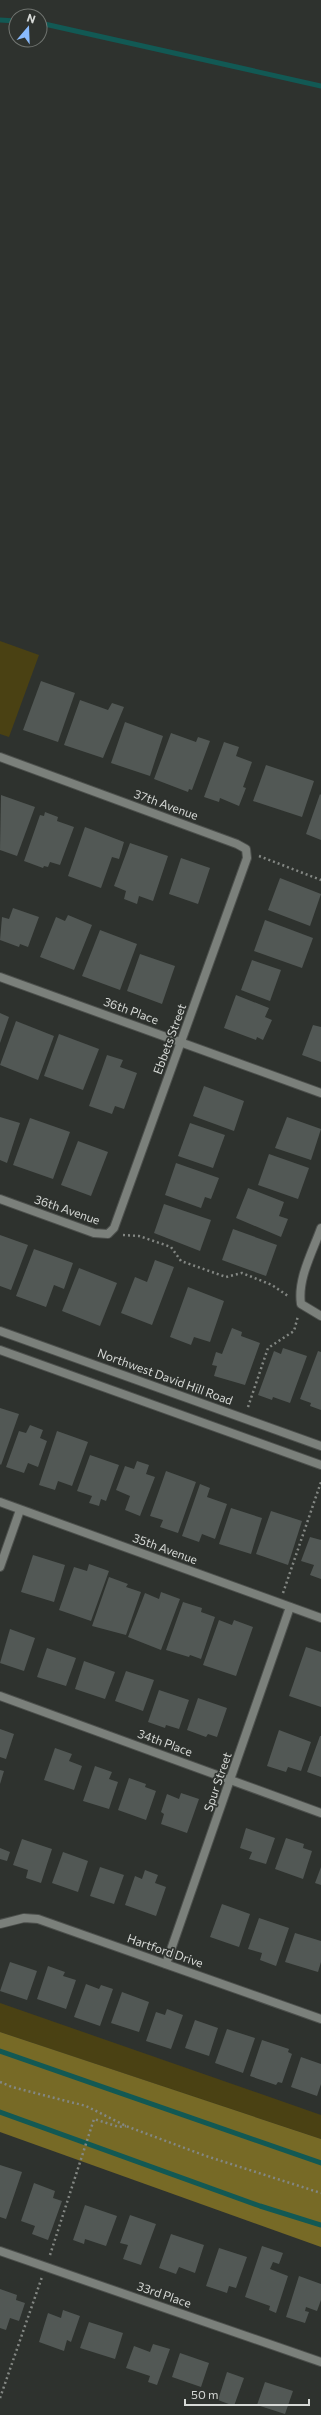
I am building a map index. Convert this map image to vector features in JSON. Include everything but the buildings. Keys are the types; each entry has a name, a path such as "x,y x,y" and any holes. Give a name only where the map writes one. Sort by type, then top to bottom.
{"street":[{"name":"37th Avenue","path":"0,757 237,844 246,849"},
{"name":"Ebbets Street","path":"108,1234 117,1222 246,866 246,849"},
{"name":"36th Place","path":"0,977 321,1094"},
{"name":"36th Avenue","path":"0,1199 85,1230 108,1234"},
{"path":"321,1228 300,1287 301,1304 321,1316"},
{"name":"Northwest David Hill Road","path":"0,1331 321,1446"},
{"path":"0,1350 321,1465"},
{"name":"35th Avenue","path":"0,1502 321,1618"},
{"path":"0,1567 20,1510"},
{"name":"Spur Street","path":"166,1964 290,1607"},
{"name":"34th Place","path":"0,1696 321,1813"},
{"name":"Hartford Drive","path":"0,1924 24,1918 38,1919 321,2019"},
{"name":"33rd Place","path":"0,2251 321,2362"}],"path":[{"path":"246,849 272,862 321,880"},
{"name":"36th Avenue","path":"108,1234 138,1236 171,1248 181,1261 226,1277 242,1273 272,1285 301,1304"},
{"path":"243,1418 268,1348 294,1331 301,1304"},
{"path":"280,1604 321,1482"},
{"path":"0,2082 12,2087 86,2106 126,2126 206,2156 321,2193"},
{"path":"50,2253 94,2119 119,2127 126,2126"},
{"path":"0,2398 41,2279"}],"shaded area":[{"path":"0,641 39,655 9,737 0,734"},
{"path":"0,2003 321,2115 321,2139 0,2032"},
{"path":"0,2032 321,2139 321,2247 0,2132"}],"waterway":[{"path":"0,20 8,20"},
{"path":"48,25 321,86"},
{"path":"0,2051 321,2163"},
{"path":"0,2112 260,2206 321,2225"}]}
